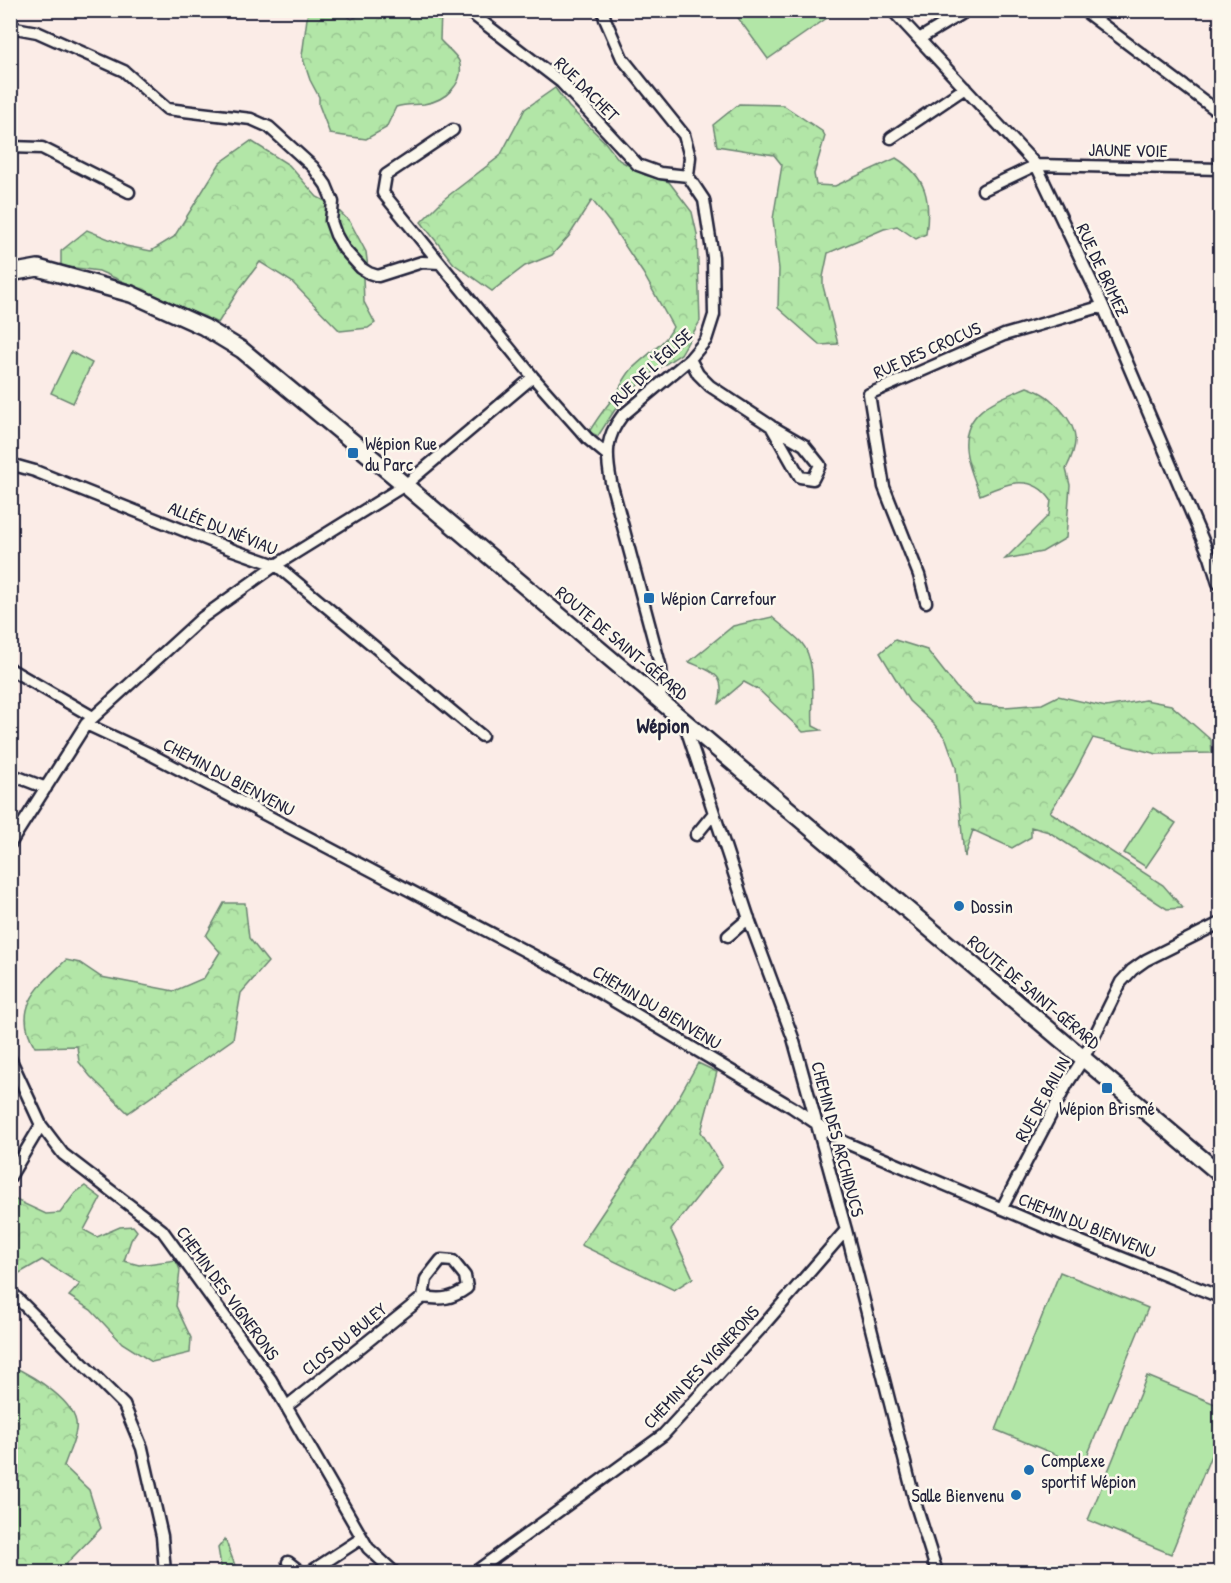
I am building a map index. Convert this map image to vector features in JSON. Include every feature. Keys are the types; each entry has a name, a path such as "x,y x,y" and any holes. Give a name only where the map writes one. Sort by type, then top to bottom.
{"main road":[{"name":"ROUTE DE SAINT-GÉRARD","path":"10,273 38,268 132,294 204,327 242,350 1221,1174"}],"street":[{"name":"RUE DACHET","path":"466,10 561,82 638,165 660,173 688,176"},
{"path":"603,10 622,58 684,135 690,157 688,176"},
{"name":"RUE DE BRIMEZ","path":"892,10 1036,165 1103,306 1210,556 1220,585"},
{"path":"919,39 967,10"},
{"path":"1083,10 1221,113"},
{"path":"10,27 37,32 124,72 166,109 251,119 269,127 313,167 326,185 333,202 331,221 336,235 355,262 369,273 378,276 422,262 440,263"},
{"path":"891,138 965,88"},
{"path":"453,130 386,176 382,193 533,376 588,439 606,454"},
{"path":"10,147 42,148 129,192"},
{"path":"983,190 1036,165"},
{"name":"JAUNE VOIE","path":"1036,165 1221,169"},
{"name":"RUE DE L'ÉGLISE","path":"658,700 663,687 661,668 611,482 606,454 616,424 622,416 690,359 702,346 709,333 714,315 712,245 704,200 688,176"},
{"name":"RUE DES CROCUS","path":"926,602 919,575 884,488 869,394 1004,335 1103,306"},
{"path":"690,359 698,374 710,386 804,445 820,465 813,479 800,477 771,426"},
{"path":"10,844 89,721 203,617 276,565 405,485 533,376"},
{"name":"ALLÉE DU NÉVIAU","path":"10,464 35,471 276,565 482,736"},
{"name":"CHEMIN DU BIENVENU","path":"10,669 89,721 565,972 792,1107 843,1142 1221,1297"},
{"name":"CHEMIN DES ARCHIDUCS","path":"684,721 749,918 793,1038 846,1230 915,1502 937,1572"},
{"path":"10,774 46,788"},
{"path":"696,835 714,813"},
{"path":"728,936 749,918"},
{"name":"RUE DE BAILIN","path":"1002,1208 1066,1084 1083,1059 1115,993 1132,970 1146,960 1221,922"},
{"name":"CHEMIN DES VIGNERONS","path":"10,1058 41,1125 63,1154 162,1230 271,1380 368,1548 394,1572"},
{"path":"10,1177 41,1125"},
{"name":"CHEMIN DES VIGNERONS","path":"475,1572 663,1435 762,1327 846,1230"},
{"name":"CLOS DU BULEY","path":"286,1407 423,1297 426,1280 441,1260 453,1261 465,1276 467,1288 456,1296 442,1300 423,1297"},
{"path":"10,1291 124,1405 142,1448 162,1536 165,1572"},
{"path":"310,1572 362,1538"},
{"path":"288,1562 301,1572"}],"green space":[{"path":"308,11 344,11 344,14 352,19 364,11 441,11 440,40 459,61 457,83 446,95 432,102 396,107 386,128 366,139 330,134 319,105 319,97 310,80 302,56"},
{"path":"733,11 837,11 768,59"},
{"path":"555,88 569,107 604,141 619,160 645,175 669,182 692,212 697,234 700,321 681,354 647,376 618,405 598,436 589,432 598,417 631,370 665,339 673,327 643,273 592,200 569,236 552,255 525,266 492,291 454,264 421,222 444,199 500,156 525,109"},
{"path":"739,104 783,105 823,132 825,136 814,174 816,185 835,186 896,158 914,173 924,190 928,210 926,234 916,239 897,226 884,229 828,253 823,286 838,344 820,345 778,308 779,269 773,219 782,165 774,155 717,146 713,125"},
{"path":"251,141 289,165 317,197 333,205 350,222 366,252 368,268 363,277 364,302 375,323 368,328 340,331 292,282 260,262 218,323 99,271 61,266 61,251 87,230 126,246 151,251 174,237 220,163"},
{"path":"71,352 92,363 73,403 51,393"},
{"path":"1027,387 1042,393 1053,402 1067,418 1074,432 1075,445 1066,469 1070,485 1066,538 1042,552 1005,559 1049,515 1051,500 1043,491 1027,483 1009,484 980,495 968,461 967,436 970,425 984,408"},
{"path":"772,617 801,642 806,650 812,671 813,726 821,730 803,732 759,690 744,682 719,703 721,686 716,675 689,662 733,626"},
{"path":"895,640 927,650 956,687 975,704 1005,707 1042,704 1058,696 1106,707 1145,700 1171,705 1211,740 1212,753 1157,754 1093,738 1050,812 1163,885 1183,908 1167,909 1049,832 1031,827 1031,837 1012,848 973,830 964,857 956,767 946,739 934,724 909,701 880,653"},
{"path":"1153,808 1176,823 1146,867 1124,853"},
{"path":"224,903 245,903 249,938 268,962 241,993 233,1039 128,1113 79,1062 77,1046 35,1047 28,1033 27,1009 38,989 66,960 80,963 101,977 174,991 204,978 220,952 206,936"},
{"path":"698,1063 717,1072 701,1132 722,1166 671,1230 693,1278 674,1290 581,1245 672,1109"},
{"path":"85,1186 101,1198 84,1230 97,1237 120,1227 133,1226 137,1231 131,1240 124,1261 139,1265 176,1260 180,1270 176,1306 191,1338 190,1353 152,1362 122,1343 91,1310 69,1296 80,1284 42,1260 11,1278 11,1200 14,1199 46,1214 60,1213 75,1193"},
{"path":"1060,1272 1148,1308 1083,1466 996,1430"},
{"path":"10,1365 53,1391 71,1410 75,1420 76,1430 64,1466 89,1490 101,1528 67,1563 65,1572 11,1572"},
{"path":"1147,1376 1220,1406 1220,1433 1171,1554 1088,1520"},
{"path":"225,1539 236,1572 222,1572 218,1548"}],"place":[{"name":"Wépion Rue du Parc","path":"353,453"},
{"name":"Wépion Carrefour","path":"649,598"},
{"name":"Dossin","path":"959,906"},
{"name":"Wépion Brismé","path":"1107,1088"},
{"name":"Complexe sportif Wépion","path":"1029,1470"},
{"name":"Salle Bienvenu","path":"1016,1495"}],"district":[{"name":"Wépion","path":"663,725"}]}
